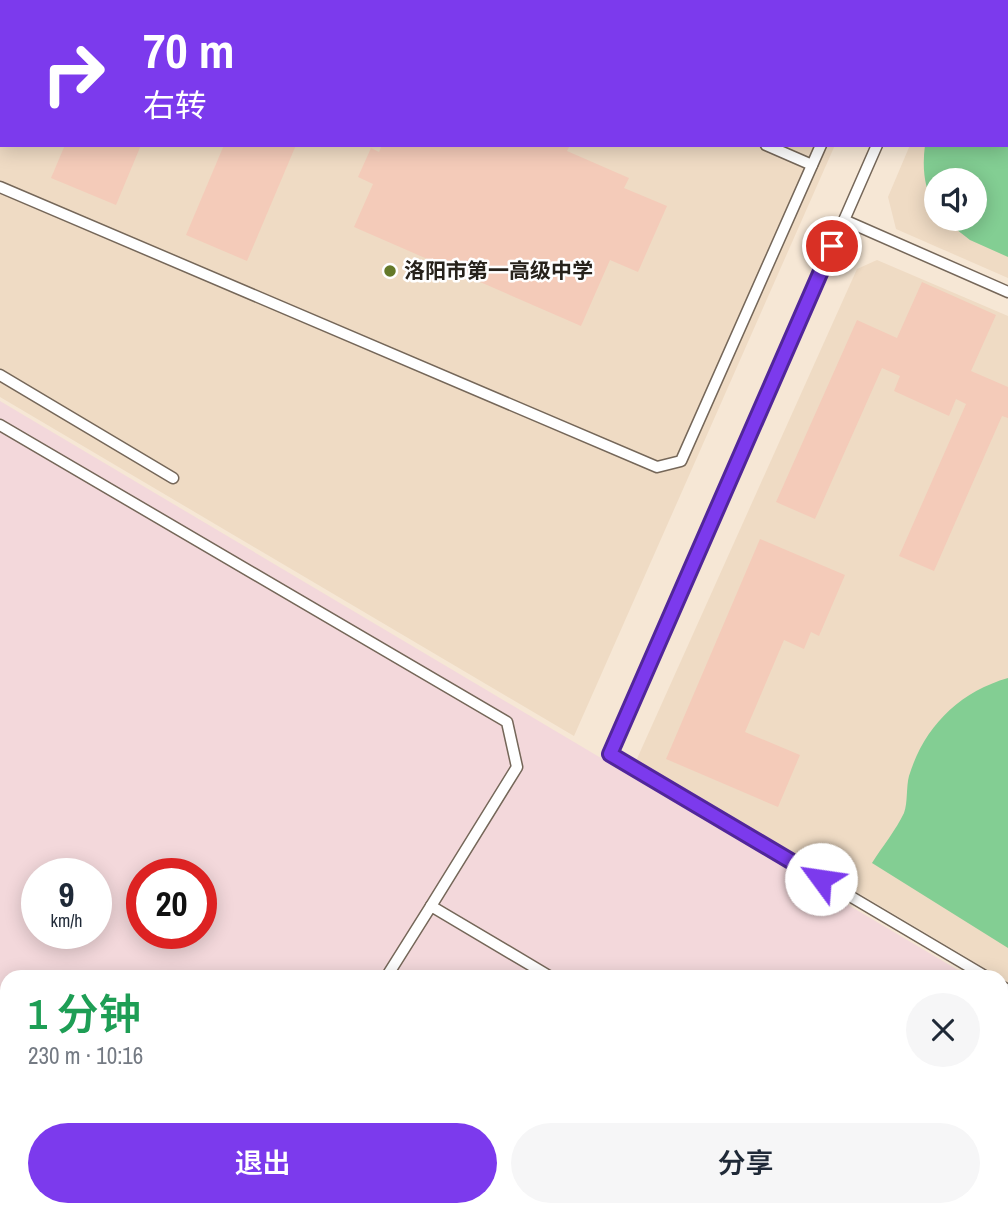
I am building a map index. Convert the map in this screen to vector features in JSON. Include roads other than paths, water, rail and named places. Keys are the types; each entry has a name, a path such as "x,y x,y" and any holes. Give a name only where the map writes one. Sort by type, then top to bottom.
{"lane":[{"path":"771,147 812,165"},
{"path":"0,187 657,467 681,461 820,147"},
{"path":"876,147 610,754 975,970"},
{"path":"844,220 1008,292"},
{"path":"0,375 173,478"},
{"path":"0,425 507,722 517,767 391,970"},
{"path":"431,906 540,970"}],"place":[{"name":"洛阳市第一高级中学","path":"390,271"}]}
